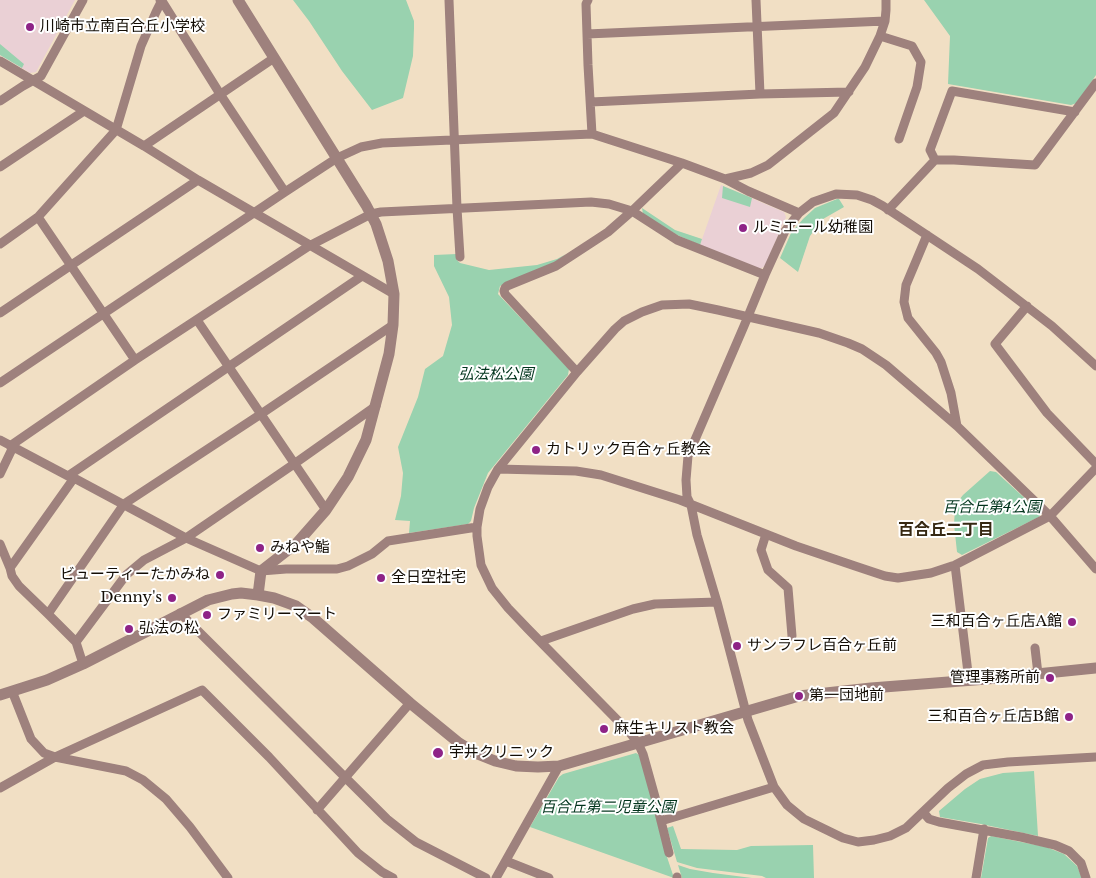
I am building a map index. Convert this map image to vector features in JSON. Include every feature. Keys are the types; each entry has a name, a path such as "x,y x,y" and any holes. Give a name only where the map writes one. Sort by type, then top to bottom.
{"street":[{"path":"0,102 41,76 83,0"},
{"path":"161,0 285,192"},
{"path":"0,244 38,218 116,130 141,46 161,0"},
{"path":"238,0 371,214 388,261 394,294 393,325 389,354 366,440 348,477 326,510 297,543 260,571 258,594"},
{"path":"449,0 460,257"},
{"path":"588,0 586,4 592,134"},
{"path":"756,0 760,94"},
{"path":"725,179 751,173 768,165 834,113 865,66 880,36 885,21 886,0"},
{"path":"587,34 885,21"},
{"path":"880,36 912,46 921,62 917,87 899,139"},
{"path":"144,146 274,58"},
{"path":"0,61 309,246 394,294"},
{"path":"888,210 935,160 1035,165 1096,84"},
{"path":"935,160 930,150 952,91 1075,112"},
{"path":"591,102 849,92"},
{"path":"0,167 84,111"},
{"path":"0,383 337,158 362,147 382,142 592,134 725,179 799,214"},
{"path":"577,372 504,291 507,286 556,266 608,232 682,163"},
{"path":"0,313 198,180"},
{"path":"1096,366 1027,306 978,269 927,235 872,200 857,195 836,194 813,202 799,214 785,231 688,456 686,480 687,497 691,505 745,711 774,787 787,805 804,819 843,838 858,842 874,840 890,836 906,828 948,788 966,774 983,765 1096,757"},
{"path":"0,474 12,447 136,360 309,246 371,214 380,212 591,202 608,204 632,211 677,240 765,275"},
{"path":"38,218 136,360"},
{"path":"927,235 906,285 904,302 908,318 941,362 951,393 957,426"},
{"path":"10,568 71,477 362,276"},
{"path":"669,853 638,743 508,608 492,588 481,565 477,536 480,509 488,487 498,469 577,372 615,329 624,322 642,312 662,305 689,304 819,333 862,349 886,365 957,426 1050,516 1096,569"},
{"path":"1027,306 995,344 1047,413 1096,464"},
{"path":"198,320 326,510"},
{"path":"48,614 124,504 393,325"},
{"path":"76,642 126,575 144,560 186,538 376,406"},
{"path":"0,440 186,538 260,571 337,569 348,566 372,554 388,541 477,526"},
{"path":"498,469 576,471 601,475 691,505 855,566 885,576 898,578 932,573 955,565 1050,516 1096,468"},
{"path":"766,534 761,550 768,570 788,588 792,636"},
{"path":"0,544 12,576 19,586 76,642 83,664"},
{"path":"955,565 969,681"},
{"path":"0,695 47,680 83,664 208,600 241,593 258,594 296,606 308,614 459,743 475,753 495,761 516,766 559,766 798,696 1096,668"},
{"path":"541,641 633,608 655,604 717,602"},
{"path":"180,613 387,819 416,842 486,878"},
{"path":"1035,648 1038,674"},
{"path":"0,788 54,757 202,690 269,757 358,853 382,872 393,878"},
{"path":"12,691 31,739 44,753 54,757 126,771 143,780 166,799 190,827 228,878"},
{"path":"317,810 410,703"},
{"path":"496,878 559,766"},
{"path":"661,822 774,787"},
{"path":"924,812 929,819 939,822 1021,836 1055,845 1069,851 1081,863 1086,878"},
{"path":"976,878 984,829"},
{"path":"506,861 549,878"}],"shaded area":[{"name":"川崎市立南百合丘小学校","path":"0,0 75,0 36,72 30,73 0,55"},
{"name":"ルミエール幼稚園","path":"721,185 784,212 786,217 765,266 760,269 700,245"}],"green space":[{"path":"293,0 406,0 414,21 414,28 413,56 403,98 372,110 342,71"},
{"path":"924,0 1096,0 1096,75 1077,103 1071,105 948,84 950,36"},
{"path":"0,44 24,64 22,68 0,55"},
{"path":"723,186 752,198 750,207 722,198"},
{"path":"839,199 844,207 823,219 810,236 798,272 780,258 791,233 815,208"},
{"path":"642,208 675,230 702,239 700,245 677,235 643,214"},
{"name":"弘法松公園","path":"457,254 457,260 460,263 489,270 537,265 566,254 557,261 500,286 498,294 569,369 568,375 488,473 474,508 471,521 468,524 409,533 410,521 395,520 401,496 403,473 398,447 418,397 425,369 443,356 452,325 449,297 434,266 434,255"},
{"name":"百合丘第4公園","path":"990,471 996,472 1041,513 1039,517 962,555 957,552 954,524 955,509 963,495"},
{"name":"百合丘第二児童公園","path":"636,753 639,755 648,784 674,878 530,827 559,777 563,774"},
{"path":"1034,771 1038,836 940,817 939,811 980,779 1003,773"},
{"path":"673,826 681,849 737,850 751,846 813,845 814,878 766,878 697,868 677,862 667,828"},
{"path":"991,836 1046,847 1064,854 1077,866 1082,878 981,878 988,838"},
{"path":"678,865 690,869 752,878 682,878"}],"place":[{"name":"川崎市立南百合丘小学校","path":"30,27"},
{"name":"ルミエール幼稚園","path":"743,228"},
{"name":"カトリック百合ヶ丘教会","path":"536,450"},
{"name":"みねや鮨","path":"260,548"},
{"name":"ビューティーたかみね","path":"220,575"},
{"name":"全日空社宅","path":"381,578"},
{"name":"Denny's","path":"172,598"},
{"name":"ファミリーマート","path":"207,615"},
{"name":"三和百合ヶ丘店A館","path":"1072,622"},
{"name":"弘法の松","path":"129,629"},
{"name":"サンラフレ百合ヶ丘前","path":"737,646"},
{"name":"管理事務所前","path":"1050,678"},
{"name":"第一団地前","path":"799,696"},
{"name":"三和百合ヶ丘店B館","path":"1069,717"},
{"name":"麻生キリスト教会","path":"604,729"},
{"name":"宇井クリニック","path":"438,753"}],"district":[{"name":"百合丘二丁目","path":"946,530"}]}
